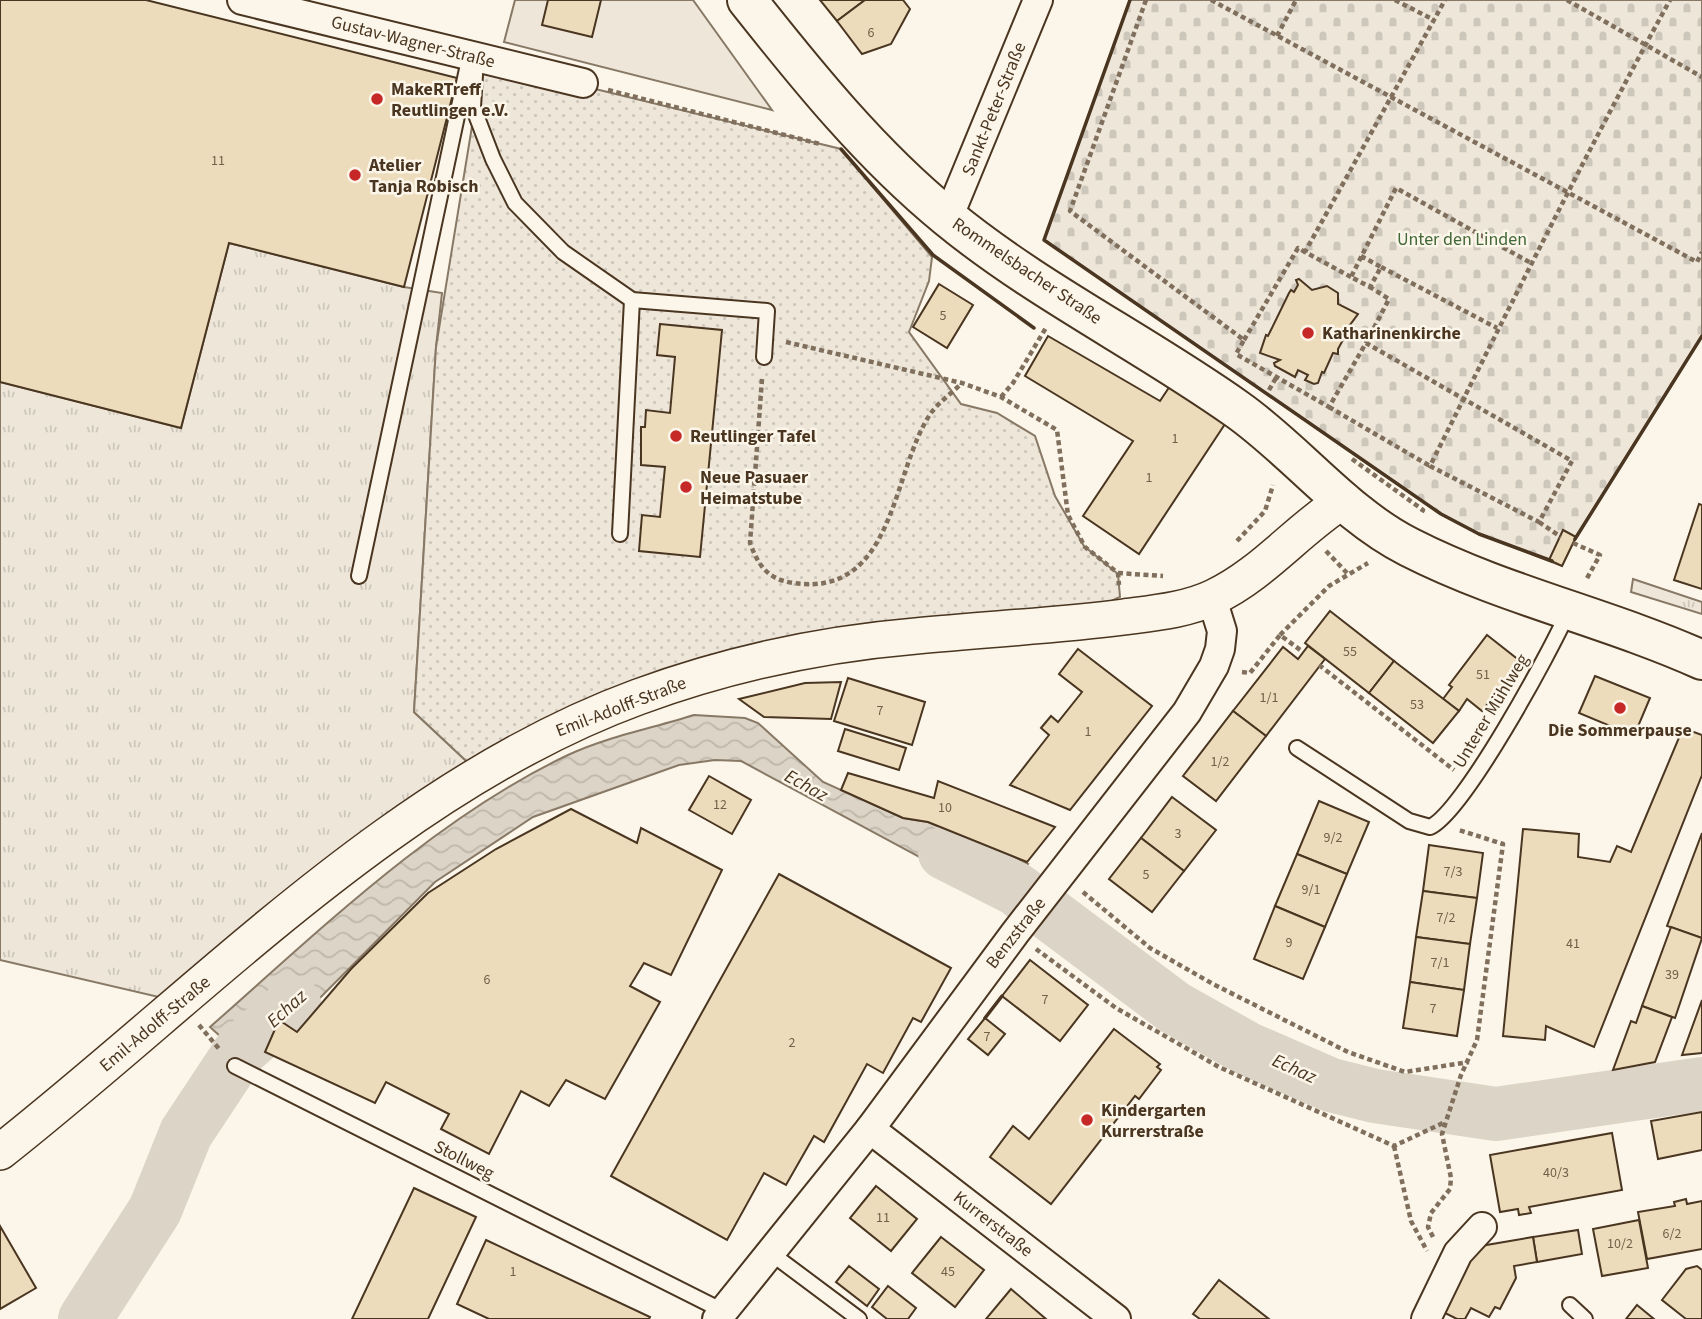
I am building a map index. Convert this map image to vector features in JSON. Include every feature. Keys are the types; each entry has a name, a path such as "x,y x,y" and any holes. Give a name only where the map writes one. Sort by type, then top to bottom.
{"main road":[{"name":"Rommelsbacher Straße","path":"747,0 838,110 948,218 1065,300 1239,411 1344,500"},
{"path":"1344,500 1406,545 1452,568 1702,660"}],"street":[{"name":"Gustav-Wagner-Straße","path":"242,0 583,83"},
{"name":"Sankt-Peter-Straße","path":"948,218 1038,0"},
{"name":"Emil-Adolff-Straße","path":"0,1152 391,832 469,779 563,728 670,686 793,653 876,640 1163,612 1212,599 1244,579 1304,528 1344,500"},
{"name":"Benzstraße","path":"720,1315 772,1254 870,1129 1015,933 1187,712 1214,666 1223,631 1212,599"},
{"name":"Kurrerstraße","path":"870,1129 1116,1319"},
{"path":"1426,1319 1458,1253 1482,1227"}],"lane":[{"path":"473,57 473,107 493,159 515,203 563,252 632,300 767,311 764,357"},
{"path":"359,576 473,57"},
{"path":"620,534 632,300"},
{"name":"Unterer Mühlweg","path":"1438,823 1470,783 1548,653 1568,612"},
{"path":"1297,748 1409,821 1430,827 1438,823"},
{"name":"Stollweg","path":"235,1066 720,1315"},
{"path":"772,1254 859,1319"},
{"path":"1570,1304 1585,1319"}],"path":[{"path":"1146,0 1070,211 1244,340"},
{"path":"1211,0 1697,262 1702,252"},
{"path":"1277,36 1296,0"},
{"path":"1395,0 1434,20"},
{"path":"1305,252 1445,0"},
{"path":"1567,0 1702,77"},
{"path":"1430,466 1497,328 1670,0"},
{"path":"583,83 833,147"},
{"path":"1351,277 1396,188 1531,263"},
{"path":"1329,407 1389,299 1298,248 1236,354 1430,466 1539,522 1561,537"},
{"path":"1361,256 1497,328"},
{"path":"1370,287 1381,267"},
{"path":"766,337 961,383 1001,397 1057,430 1068,515 1085,547 1118,573 1141,577 1171,575"},
{"path":"1366,343 1572,461 1539,522"},
{"path":"764,357 750,543 758,565 775,580 804,584 835,579 864,562 884,532 908,461 931,413 961,383"},
{"path":"1001,397 1027,360"},
{"path":"1268,391 1277,376"},
{"path":"1228,549 1265,511 1271,499 1273,485 1268,473 1255,458 1271,436"},
{"path":"1568,612 1600,555 1573,543"},
{"path":"1118,573 1123,617"},
{"path":"1214,666 1250,673 1311,602 1347,573"},
{"path":"1280,635 1303,652"},
{"path":"1319,665 1470,783"},
{"path":"1438,823 1503,845 1477,1040 1461,1075 1441,1134 1451,1178 1450,1189 1431,1213 1428,1227 1433,1237 1458,1253"},
{"path":"1059,877 1150,948 1213,984 1348,1052 1405,1072 1469,1062"},
{"path":"1015,933 1116,1008 1219,1067 1394,1146 1444,1123"},
{"path":"200,1027 235,1066"},
{"path":"1394,1146 1411,1221 1430,1257"}],"green space":[{"path":"515,0 693,0 772,110 504,42"},
{"name":"Unter den Linden","path":"1130,0 1702,0 1702,336 1576,537 1562,566 1479,534 1441,514 1044,240"},
{"path":"482,65 583,86 841,149 932,257 929,281 909,332 961,404 997,413 1035,436 1055,496 1084,546 1118,574 1120,597 1056,626 793,652 479,773 414,712 436,347"},
{"path":"229,243 404,287 442,293 436,347 414,712 479,773 180,1002 0,960 0,382 181,428"},
{"path":"1633,579 1702,602 1702,614 1631,592"}],"water":[{"path":"694,715 745,718 758,723 823,782 903,818 928,822 1028,864 1000,903 957,877 741,761 715,760 679,765 533,817 435,882 294,1024 279,1018 242,1056 210,1027 336,915 425,843 471,811 568,755 614,738"}],"building":[{"path":"0,0 146,0 457,78 404,287 229,243 181,428 0,382"},
{"path":"548,0 601,0 592,37 542,25"},
{"path":"820,0 865,0 837,21"},
{"path":"865,0 903,0 910,9 891,44 862,54 837,21"},
{"name":"Katharinenkirche","path":"1299,279 1312,290 1327,286 1338,293 1338,304 1358,314 1350,325 1354,327 1352,331 1349,329 1338,349 1338,354 1333,353 1318,383 1314,384 1305,380 1308,375 1298,370 1295,377 1275,366 1274,363 1280,360 1260,353 1266,335 1268,336 1289,293 1291,290 1294,292 1298,285 1296,280"},
{"path":"939,284 973,305 947,348 913,327"},
{"name":"Reutlinger Tafel","path":"660,324 722,330 700,557 639,551 642,515 660,517 665,467 641,465 641,427 645,427 646,410 670,413 675,357 657,355"},
{"path":"1048,336 1160,401 1172,383 1227,421 1139,554 1083,516 1133,441 1025,376"},
{"path":"1699,504 1702,505 1702,589 1674,580"},
{"path":"1563,530 1576,537 1562,566 1549,560"},
{"path":"1330,611 1394,661 1369,693 1305,643"},
{"path":"1487,635 1520,661 1482,711 1467,699 1459,711 1443,699 1452,687 1449,685"},
{"path":"1308,646 1325,659 1266,736 1233,711 1283,647 1298,659"},
{"path":"1078,649 1152,706 1070,810 1010,785 1049,735 1041,728 1051,716 1058,722 1082,692 1059,674"},
{"path":"1394,661 1459,711 1433,743 1369,693"},
{"path":"1595,676 1650,698 1634,736 1579,713"},
{"path":"848,678 925,702 912,745 834,721"},
{"path":"841,682 831,719 764,717 739,699 805,683"},
{"path":"1233,711 1266,736 1216,801 1183,776"},
{"path":"1683,728 1702,735 1702,775 1594,1047 1546,1026 1545,1040 1503,1036 1523,829 1579,834 1578,857 1610,862 1617,846 1631,852"},
{"path":"845,729 906,748 899,770 838,751"},
{"path":"848,773 934,798 938,781 1055,827 1027,862 928,822 903,818 841,790"},
{"path":"709,776 751,800 732,834 689,810"},
{"path":"1172,797 1216,830 1184,871 1141,838"},
{"path":"1319,801 1369,822 1347,874 1297,854"},
{"path":"571,809 637,843 641,828 722,870 671,975 644,963 630,986 660,1002 605,1099 566,1080 549,1106 521,1091 489,1154 441,1129 449,1114 386,1082 375,1103 265,1052 279,1020 297,1032 351,969 428,893 496,849"},
{"path":"1702,833 1702,938 1667,926"},
{"path":"1141,838 1184,871 1152,912 1109,879"},
{"path":"1429,845 1483,853 1477,898 1423,891"},
{"path":"1297,854 1347,874 1325,927 1275,906"},
{"path":"779,874 951,968 921,1022 913,1018 883,1073 867,1064 824,1142 814,1136 786,1185 764,1173 727,1240 611,1176"},
{"path":"1423,891 1477,898 1470,944 1416,937"},
{"path":"1275,906 1325,927 1303,979 1254,959"},
{"path":"1671,927 1702,938 1675,1018 1642,1006"},
{"path":"1416,937 1470,944 1464,990 1410,982"},
{"path":"1030,960 1088,1005 1060,1041 1002,996"},
{"path":"1410,982 1464,990 1457,1036 1403,1028"},
{"path":"1702,1000 1702,1053 1682,1055"},
{"path":"1642,1006 1672,1017 1655,1062 1613,1070 1631,1021 1636,1023"},
{"path":"985,1018 1005,1034 988,1055 968,1039"},
{"path":"1114,1029 1160,1064 1157,1067 1161,1070 1139,1099 1135,1096 1051,1204 990,1157 1013,1126 1029,1139"},
{"path":"1702,1112 1702,1150 1658,1159 1651,1121"},
{"path":"1612,1133 1622,1190 1529,1207 1531,1213 1519,1215 1518,1209 1500,1212 1490,1155"},
{"path":"876,1186 917,1219 891,1251 850,1218"},
{"path":"414,1188 476,1217 428,1319 352,1319"},
{"path":"1686,1199 1687,1204 1702,1201 1702,1249 1647,1259 1638,1212 1675,1206 1674,1202"},
{"path":"1639,1220 1648,1268 1602,1276 1593,1229"},
{"path":"0,1226 36,1288 0,1309"},
{"path":"1578,1230 1582,1254 1537,1262 1533,1237"},
{"path":"941,1237 984,1270 955,1307 912,1273"},
{"path":"1533,1237 1537,1262 1514,1266 1516,1278 1500,1309 1495,1307 1489,1317 1471,1308 1465,1319 1457,1319 1443,1312 1475,1247"},
{"path":"486,1240 650,1317 489,1319 457,1304"},
{"path":"849,1266 879,1289 867,1306 836,1282"},
{"path":"1697,1266 1702,1270 1702,1319 1686,1319 1662,1300 1686,1269"},
{"path":"1219,1280 1269,1319 1200,1319 1193,1314"},
{"path":"888,1286 916,1308 908,1319 887,1319 872,1307"},
{"path":"1011,1289 1046,1319 986,1319"},
{"path":"1637,1305 1654,1319 1626,1319"}],"waterway":[{"name":"Echaz","path":"945,853 1016,889 1175,1008 1248,1049 1331,1085 1375,1096 1496,1114 1702,1084"},
{"name":"Echaz","path":"85,1319 155,1210 186,1133 241,1050 294,1003"}],"wall":[{"path":"1130,0 1044,240 1441,514 1479,534 1552,561"},
{"path":"841,149 933,255 1034,328"},
{"path":"1575,539 1702,336"},
{"path":"985,1018 1002,996"}],"place":[{"name":"MakeRTreff Reutlingen e.V.","path":"377,99"},
{"name":"Atelier Tanja Robisch","path":"355,175"},
{"name":"Katharinenkirche","path":"1308,333"},
{"name":"Reutlinger Tafel","path":"676,436"},
{"name":"Neue Pasuaer Heimatstube","path":"686,487"},
{"name":"Die Sommerpause","path":"1620,708"},
{"name":"Kindergarten Kurrerstraße","path":"1087,1120"}]}
